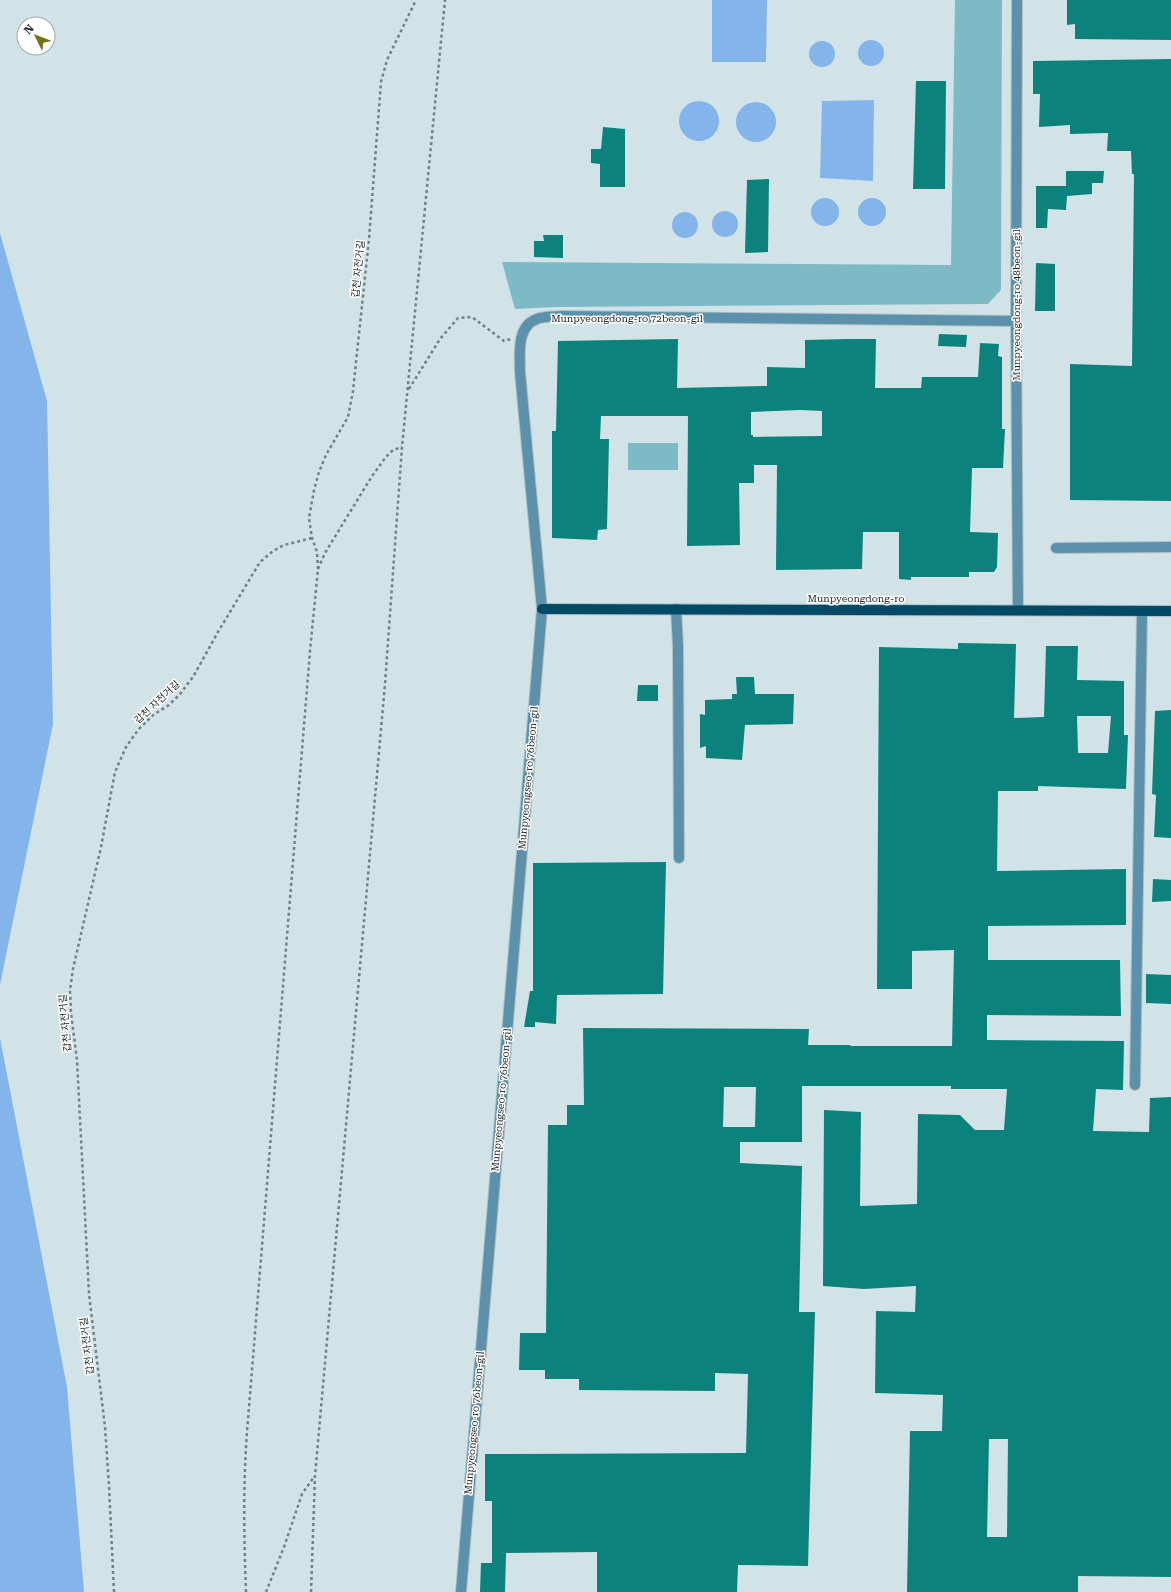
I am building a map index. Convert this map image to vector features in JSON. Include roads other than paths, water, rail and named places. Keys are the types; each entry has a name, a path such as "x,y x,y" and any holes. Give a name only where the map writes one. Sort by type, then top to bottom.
{"main road":[{"name":"Munpyeongdong-ro","path":"542,609 1171,611"}],"street":[{"name":"Munpyeongdong-ro 48beon-gil","path":"1017,0 1016,321 1018,610"},
{"name":"Munpyeongdong-ro 72beon-gil","path":"542,609 520,372 521,337 528,324 537,319 562,316 1016,321"},
{"path":"1056,548 1171,547"},
{"name":"Munpyeongseo-ro 76beon-gil","path":"460,1592 542,609"},
{"path":"676,609 678,646 679,858"},
{"path":"1135,1085 1142,611"}]}
